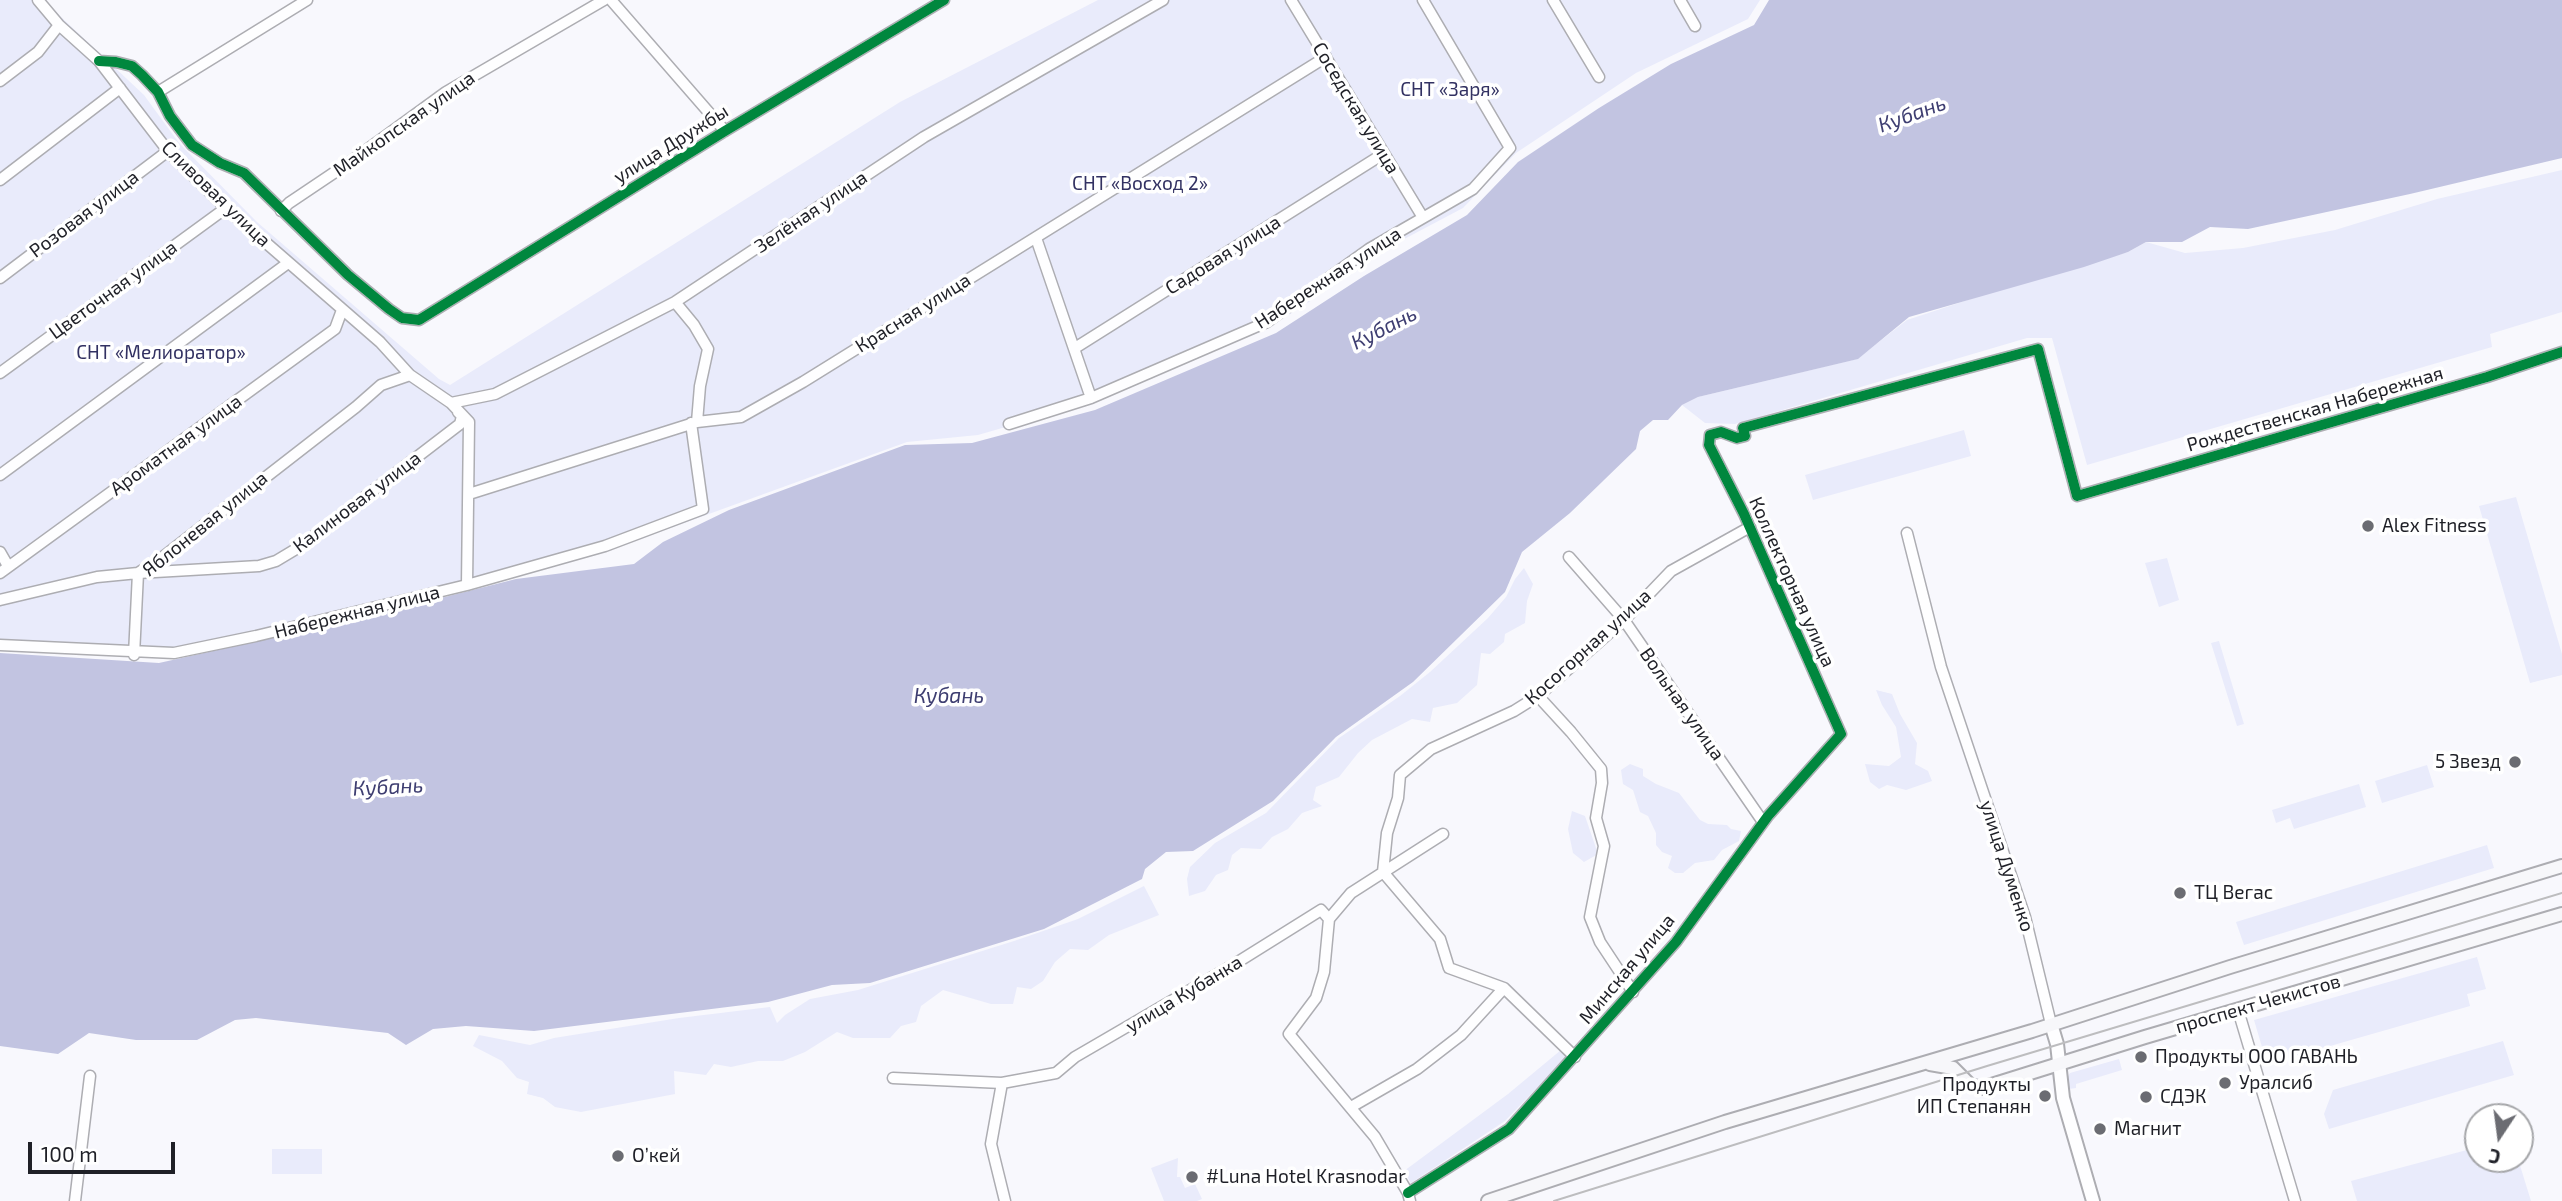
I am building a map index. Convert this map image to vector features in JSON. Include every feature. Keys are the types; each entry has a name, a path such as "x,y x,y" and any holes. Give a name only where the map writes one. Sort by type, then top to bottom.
{"main road":[{"path":"1488,1201 1725,1122 1991,1043 2562,866"},
{"name":"проспект Чекистов","path":"1913,1066 1948,1065 1970,1085 1982,1088 2562,914"},
{"path":"1959,1074 1969,1054 1991,1043"}],"street":[{"name":"Сливовая улица","path":"38,0 59,24 99,61 168,151 226,208 380,342 410,375 451,403"},
{"path":"158,92 307,0"},
{"name":"Майкопская улица","path":"281,211 446,92 604,0"},
{"path":"611,0 725,131"},
{"name":"улица Дружбы","path":"281,211 348,275 389,309 402,318 419,320 725,131 944,0"},
{"name":"Зелёная улица","path":"451,403 495,394 675,302 925,136 1163,0"},
{"name":"Соседская улица","path":"1291,0 1422,216"},
{"name":"Набережная улица","path":"1009,424 1091,398 1267,322 1369,249 1473,189 1510,148 1423,0"},
{"path":"1553,0 1599,77"},
{"path":"1680,0 1695,26"},
{"path":"0,81 38,51 59,24"},
{"name":"Красная улица","path":"469,494 694,422 741,417 803,382 1325,57"},
{"path":"99,61 131,66 158,92 170,117 192,145 220,163 244,173 281,211"},
{"path":"0,180 120,88"},
{"name":"Розовая улица","path":"0,278 168,151"},
{"name":"Садовая улица","path":"1075,348 1383,154"},
{"name":"Цветочная улица","path":"0,373 226,208"},
{"path":"1035,238 1091,398"},
{"path":"0,475 288,263"},
{"path":"675,302 694,325 708,349 694,422"},
{"name":"Ароматная улица","path":"4,570 335,329 342,310"},
{"name":"Рождественская Набережная","path":"1709,445 1710,435 1715,433 1728,433 1737,438 1745,436 1743,428 2038,349 2077,496 2487,377 2562,352"},
{"name":"Яблоневая улица","path":"134,653 138,573 163,557 301,447 356,407 380,385 410,375"},
{"path":"451,403 469,422 467,585"},
{"name":"Калиновая улица","path":"138,573 259,566 276,561 301,546 460,424 462,416 451,403"},
{"name":"Набережная улица","path":"0,645 174,653 467,585 605,546 703,509 694,422"},
{"name":"Коллекторная улица","path":"1709,445 1749,527 1841,734"},
{"name":"Косогорная улица","path":"1383,872 1387,832 1398,798 1400,775 1431,749 1514,711 1538,696 1623,620 1671,571 1749,527"},
{"name":"улица Думенко","path":"1907,533 1941,667 2025,917 2057,1044 2069,1121 2093,1201"},
{"path":"0,552 4,570"},
{"name":"Вольная улица","path":"1569,557 1623,620 1763,822"},
{"path":"0,600 97,577 138,573"},
{"path":"1538,696 1601,768 1602,783 1596,818 1604,846 1590,917 1600,942 1633,992"},
{"name":"Минская улица","path":"1409,1197 1509,1129 1676,942 1763,822 1841,734"},
{"path":"1409,1197 1375,1137 1289,1034 1316,998 1324,972 1328,919 1351,893 1443,834"},
{"path":"1383,872 1440,939 1449,968 1504,988 1575,1057"},
{"name":"улица Кубанка","path":"892,1078 1002,1083 1056,1073 1075,1058 1321,910 1328,919"},
{"path":"1351,1107 1417,1069 1461,1035 1504,988"},
{"path":"2238,1010 2295,1201"},
{"path":"75,1201 90,1076"},
{"path":"1002,1083 991,1144 1005,1201"}],"green space":[{"name":"СНТ «Восход 2»","path":"0,0 43,0 144,95 179,143 257,222 439,379 450,385 900,102 1098,0 1760,0 1748,19 1636,73 1516,153 1463,208 1357,264 1312,300 1267,329 1088,403 978,435 907,442 607,551 458,591 165,658 0,651"},
{"path":"2562,170 2562,312 2490,334 2492,347 2087,465 2052,338 2027,338 1735,424 1705,423 1682,405 1698,397 1857,359 1907,320 2128,252 2146,242 2185,253 2243,248 2335,230 2437,199"},
{"path":"1964,430 1971,456 1813,500 1805,475"},
{"path":"2516,497 2562,654 2562,675 2530,683 2479,506"},
{"path":"2167,558 2179,600 2159,607 2145,563"},
{"path":"1524,568 1533,584 1527,601 1525,623 1505,634 1504,642 1490,654 1481,653 1477,685 1457,703 1433,708 1430,722 1412,719 1372,740 1339,777 1316,787 1313,800 1322,806 1302,813 1288,829 1272,837 1261,849 1241,848 1232,855 1228,870 1216,875 1205,891 1189,896 1187,879 1190,867 1215,843 1266,813 1339,738 1430,672 1488,618 1506,597"},
{"path":"2219,641 2244,724 2237,726 2211,643"},
{"path":"1876,690 1892,694 1917,743 1915,764 1928,771 1932,781 1906,790 1887,785 1879,789 1870,782 1865,764 1889,766 1901,757 1896,727"},
{"path":"1630,764 1643,769 1643,776 1656,784 1679,793 1700,820 1708,824 1727,825 1731,829 1741,831 1739,841 1722,850 1714,860 1695,863 1683,873 1675,873 1668,868 1672,856 1662,852 1656,845 1656,833 1648,816 1640,812 1633,790 1623,784 1621,770"},
{"path":"2427,765 2434,787 2382,803 2375,781"},
{"path":"2359,784 2366,807 2294,829 2290,818 2276,823 2272,810"},
{"path":"1572,811 1585,816 1598,854 1584,862 1573,853 1568,829"},
{"path":"2487,845 2494,868 2244,945 2236,922"},
{"path":"1144,886 1159,915 1109,935 1088,950 1070,949 1055,962 1043,981 1031,989 1017,987 1013,1004 991,1004 943,990 921,1006 916,1022 901,1026 890,1038 853,1038 837,1032 805,1052 783,1061 758,1061 731,1067 714,1064 706,1075 674,1071 675,1094 581,1112 555,1107 543,1098 527,1094 529,1082 517,1078 502,1061 473,1046 479,1035 530,1045 554,1038 679,1018 770,1007 777,1023 810,999 858,990 1014,941 1078,919"},
{"path":"2477,957 2486,989 2467,994 2470,1006 2267,1064 2254,1020"},
{"path":"2503,1041 2514,1075 2329,1129 2324,1114 2333,1090"},
{"path":"1561,1050 1567,1057 1505,1121 1411,1183 1404,1171 1508,1094"},
{"path":"2119,1059 2122,1070 2076,1084 2076,1088 2069,1089 2066,1080 2070,1073"},
{"path":"272,1149 322,1149 322,1174 272,1174"},
{"path":"2464,1151 2464,1173 2522,1173 2531,1201 2357,1201 2351,1181"},
{"path":"1178,1158 1177,1177 1180,1177 1185,1188 1195,1184 1202,1199 1164,1201 1151,1168"}],"water":[{"name":"Кубань","path":"1769,0 2562,0 2562,158 2248,229 2210,227 2182,242 2146,242 2128,252 2084,267 1909,317 1858,359 1698,397 1682,405 1668,420 1653,420 1640,431 1636,449 1570,513 1522,552 1505,592 1413,682 1336,737 1273,801 1193,851 1166,852 1145,869 1142,879 1044,929 870,983 832,985 768,1002 534,1031 466,1026 433,1029 406,1045 388,1033 256,1018 235,1020 197,1040 136,1040 89,1033 58,1054 0,1046 0,653 159,663 374,615 516,579 634,564 663,542 729,510 905,445 972,443 1095,410 1276,333 1364,276 1467,215 1518,162 1599,108 1671,64 1754,25"}],"tram line":[{"path":"1554,1201 1987,1066 2562,893"}],"cycle path":[{"path":"99,61 132,66 158,92 170,116 192,145 220,163 244,173 348,275 389,309 402,318 419,320 725,131 944,0"},
{"path":"1408,1193 1509,1129 1676,942 1768,816 1841,734 1744,514 1709,445 1710,435 1721,432 1737,438 1745,436 1743,428 2038,349 2077,496 2487,377 2562,352"}],"place":[{"name":"Alex Fitness","path":"2368,526"},
{"name":"5 Звезд","path":"2515,762"},
{"name":"ТЦ Вегас","path":"2180,893"},
{"name":"Продукты ООО ГАВАНЬ","path":"2141,1057"},
{"name":"Уралсиб","path":"2225,1083"},
{"name":"Продукты ИП Степанян","path":"2045,1096"},
{"name":"СДЭК","path":"2146,1097"},
{"name":"Магнит","path":"2100,1129"},
{"name":"О’кей","path":"618,1156"},
{"name":"#Luna Hotel Krasnodar","path":"1192,1177"}],"park label":[{"name":"СНТ «Заря»","path":"1450,90"},
{"name":"СНТ «Мелиоратор»","path":"161,353"}]}
